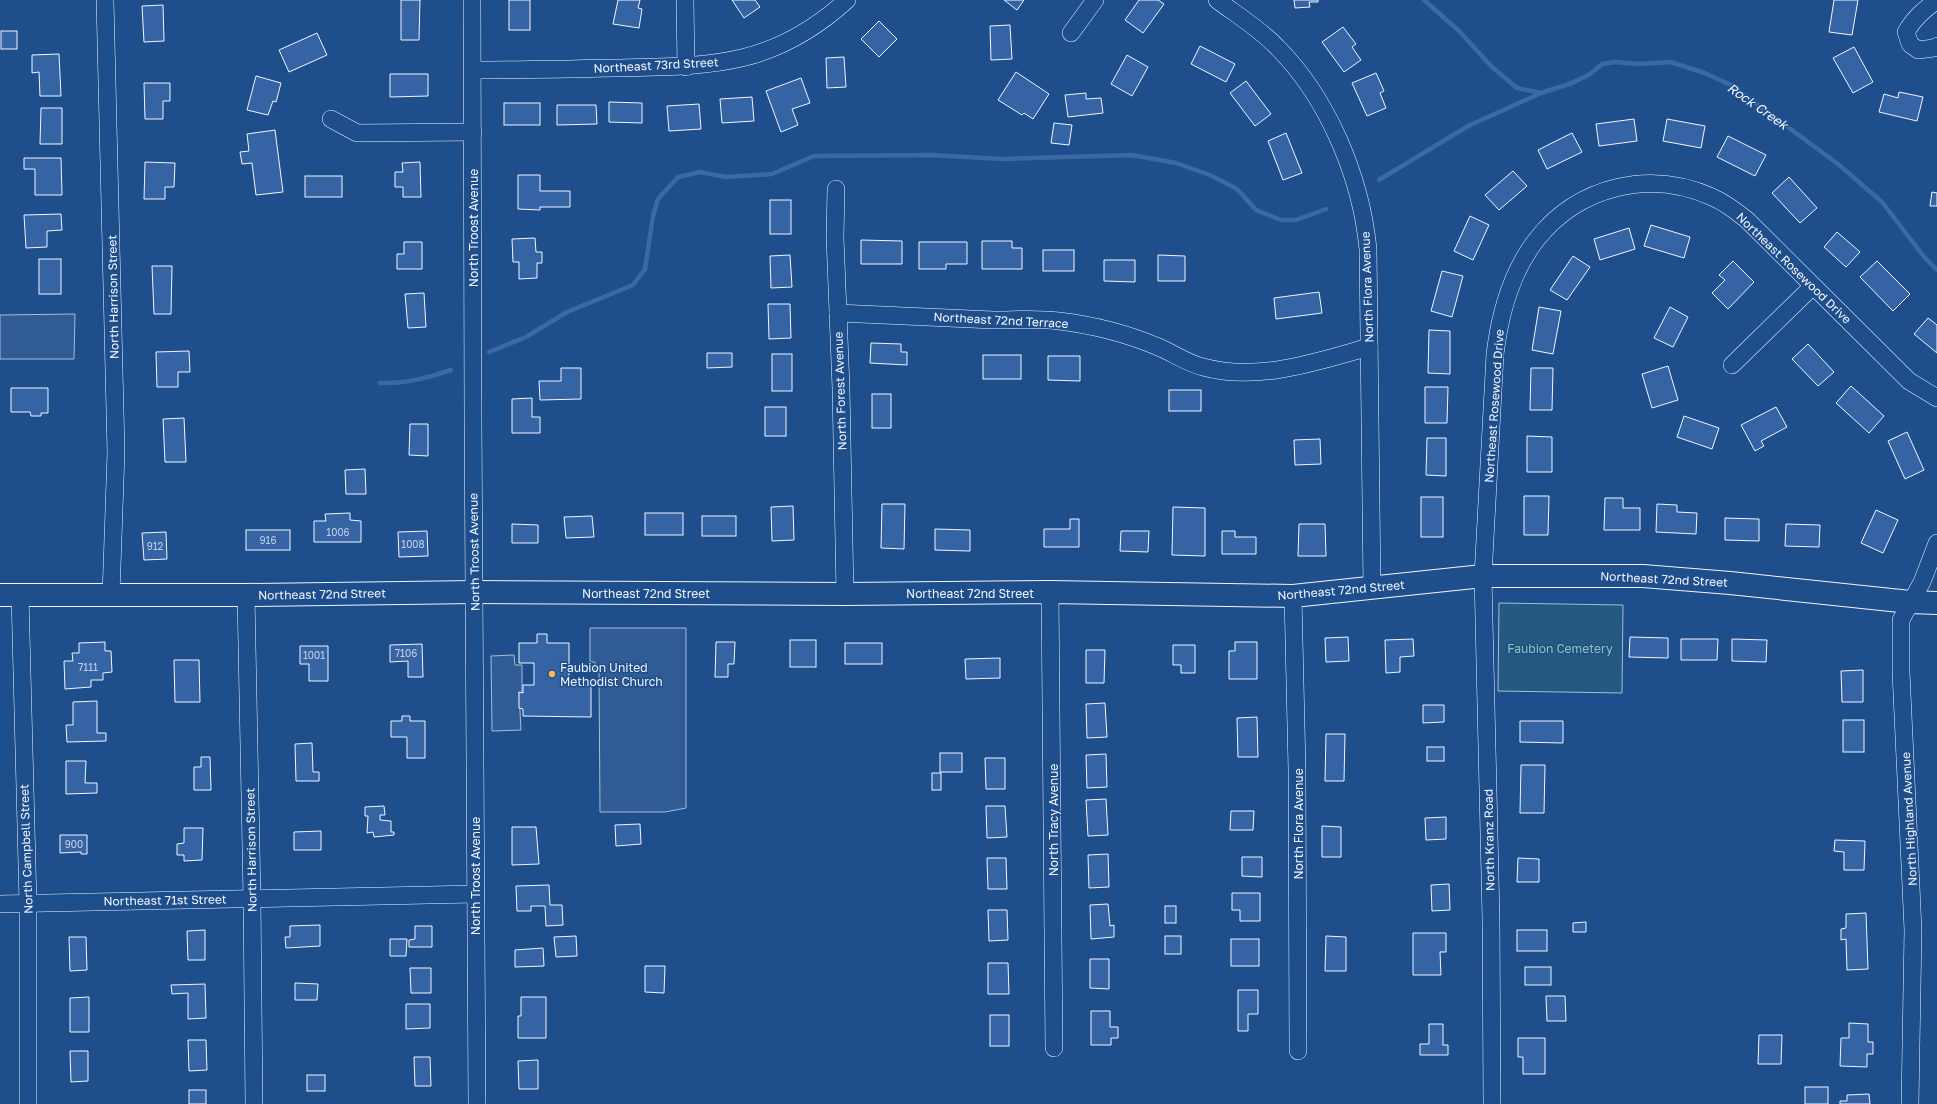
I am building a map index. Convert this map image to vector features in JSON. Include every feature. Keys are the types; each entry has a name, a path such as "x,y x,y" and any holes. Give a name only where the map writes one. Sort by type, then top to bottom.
{"main road":[{"name":"Northeast 72nd Street","path":"10,595 246,595 475,592 845,594 1050,592 1293,596 1372,589 1483,576 1643,576 1730,583 1910,602 1937,603"}],"street":[{"name":"North Harrison Street","path":"105,0 116,452 111,595"},
{"name":"North Troost Avenue","path":"472,0 477,1104"},
{"path":"685,0 686,67"},
{"name":"Northeast 73rd Street","path":"473,70 686,67 734,61 781,45 803,34 832,14 846,0"},
{"path":"1071,33 1095,0"},
{"path":"1936,0 1912,21 1906,32 1910,44 1918,50 1934,48 1937,46"},
{"name":"North Flora Avenue","path":"1227,3 1293,63 1320,102 1345,155 1358,191 1366,229 1368,248 1372,589"},
{"path":"332,119 357,133 473,132"},
{"name":"Northeast Rosewood Drive","path":"1483,576 1495,354 1498,330 1506,298 1514,277 1537,239 1551,224 1566,210 1583,200 1612,188 1648,182 1673,184 1712,197 1730,207 1747,220 1909,381 1937,398"},
{"name":"North Forest Avenue","path":"836,188 845,594"},
{"path":"1732,365 1813,286"},
{"name":"Northeast 72nd Terrace","path":"838,313 1059,321 1097,327 1133,337 1157,346 1184,360 1202,367 1221,371 1244,372 1276,370 1308,364 1369,347"},
{"name":"North Highland Avenue","path":"1910,1104 1914,930 1901,672 1901,620 1922,582 1937,543"},
{"name":"North Kranz Road","path":"1483,576 1490,911 1492,1104"},
{"name":"North Tracy Avenue","path":"1050,592 1054,1048"},
{"name":"North Campbell Street","path":"10,595 28,904 28,1104"},
{"name":"North Harrison Street","path":"246,595 252,898 254,1104"},
{"name":"North Flora Avenue","path":"1293,596 1298,769 1298,1051"},
{"name":"Northeast 71st Street","path":"0,904 475,894"}],"green space":[{"name":"Faubion Cemetery","path":"1499,603 1623,605 1622,693 1498,691"}],"shaded area":[{"path":"75,314 74,359 0,359 0,315"},
{"path":"590,628 686,628 686,808 665,812 600,812 599,671 595,670 595,662 590,662"},
{"path":"514,655 515,665 522,665 522,692 519,693 521,730 492,731 491,656"}],"building":[{"path":"401,0 420,0 419,40 401,40"},
{"path":"509,0 530,0 530,30 509,30"},
{"path":"618,0 640,0 638,8 642,9 639,28 613,24"},
{"path":"732,0 755,0 760,7 744,18"},
{"path":"1004,0 1024,0 1017,10"},
{"path":"1139,0 1158,0 1164,4 1143,33 1125,20"},
{"path":"1294,0 1318,0 1318,2 1309,2 1310,7 1295,8"},
{"path":"1834,0 1858,0 1852,35 1829,32"},
{"path":"163,5 164,41 144,42 142,6"},
{"path":"879,21 897,39 879,57 861,39"},
{"path":"1010,25 1012,59 991,60 990,26"},
{"path":"1343,27 1356,44 1352,47 1361,60 1344,72 1322,42"},
{"path":"1,31 17,31 17,49 1,49"},
{"path":"317,33 327,55 289,72 279,50"},
{"path":"1200,46 1235,64 1226,82 1191,64"},
{"path":"1854,47 1873,82 1853,93 1833,58"},
{"path":"59,54 61,96 40,96 39,72 32,73 32,55"},
{"path":"1127,55 1148,67 1132,96 1111,84"},
{"path":"844,57 846,87 827,88 826,58"},
{"path":"1016,72 1049,94 1033,119 1024,113 1022,115 998,100"},
{"path":"1376,73 1384,91 1380,93 1386,108 1367,116 1352,83"},
{"path":"390,74 428,74 428,96 390,97"},
{"path":"256,76 281,83 276,102 273,101 268,115 247,110"},
{"path":"801,78 810,103 792,109 798,125 781,132 766,91"},
{"path":"1246,81 1271,114 1255,126 1230,93"},
{"path":"144,83 170,83 170,101 163,101 163,119 145,119"},
{"path":"1899,92 1923,97 1917,121 1879,112 1884,94 1898,98"},
{"path":"1086,93 1086,99 1101,98 1103,113 1068,117 1065,95"},
{"path":"752,97 754,121 722,123 720,99"},
{"path":"609,102 642,103 642,123 609,122"},
{"path":"504,103 540,103 540,125 504,125"},
{"path":"699,104 701,129 669,131 667,106"},
{"path":"557,105 596,105 597,124 557,125"},
{"path":"41,108 62,108 62,144 40,144"},
{"path":"1634,119 1637,141 1599,146 1596,124"},
{"path":"1667,119 1705,126 1701,148 1663,141"},
{"path":"1054,123 1072,125 1069,145 1051,143"},
{"path":"275,130 283,192 256,195 252,163 242,164 240,152 249,151 247,134"},
{"path":"1286,133 1302,173 1283,180 1268,141"},
{"path":"1572,133 1582,152 1547,169 1538,150"},
{"path":"1728,136 1766,155 1755,176 1717,157"},
{"path":"24,158 61,158 62,195 35,195 35,169 24,169"},
{"path":"145,162 175,163 174,187 165,187 165,199 144,199"},
{"path":"420,162 421,197 403,197 403,187 395,187 395,172 403,172 402,163"},
{"path":"1513,171 1527,186 1499,210 1485,195"},
{"path":"518,175 540,175 540,191 570,191 570,207 540,207 540,210 518,209"},
{"path":"305,176 342,176 342,197 305,197"},
{"path":"1789,177 1817,208 1800,223 1772,193"},
{"path":"1932,192 1937,193 1937,206 1930,206"},
{"path":"770,200 791,200 791,234 770,234"},
{"path":"61,214 62,230 47,231 47,247 26,248 24,215"},
{"path":"1470,216 1489,225 1473,260 1454,251"},
{"path":"1651,225 1690,237 1684,258 1644,246"},
{"path":"1629,228 1635,249 1600,260 1594,239"},
{"path":"1837,232 1860,252 1846,267 1824,247"},
{"path":"535,238 536,252 542,252 542,263 537,263 537,278 519,279 519,262 513,262 512,239"},
{"path":"861,240 902,241 902,264 861,264"},
{"path":"982,241 1012,241 1012,248 1022,248 1022,269 982,269"},
{"path":"404,242 422,242 422,269 397,269 397,254 404,254"},
{"path":"919,242 967,242 967,264 946,264 946,269 919,269"},
{"path":"1043,250 1074,250 1074,271 1043,271"},
{"path":"790,255 792,287 771,288 770,256"},
{"path":"1158,255 1185,256 1185,281 1158,281"},
{"path":"1573,256 1590,267 1567,300 1550,290"},
{"path":"39,259 61,259 61,294 39,294"},
{"path":"1104,260 1135,260 1135,282 1104,281"},
{"path":"1733,261 1754,282 1728,309 1712,293 1725,280 1719,275"},
{"path":"1877,261 1910,294 1893,311 1860,277"},
{"path":"152,266 172,266 171,314 154,314"},
{"path":"1442,271 1463,276 1452,317 1431,311"},
{"path":"1319,292 1322,313 1276,319 1274,298"},
{"path":"424,293 426,327 408,328 405,294"},
{"path":"768,304 790,304 791,338 769,339"},
{"path":"1539,307 1561,311 1553,354 1532,350"},
{"path":"1670,307 1688,317 1673,347 1654,338"},
{"path":"1928,318 1937,325 1937,353 1914,334"},
{"path":"1429,330 1450,331 1450,374 1428,373"},
{"path":"871,343 901,344 901,352 907,352 907,365 870,363"},
{"path":"1808,344 1834,372 1818,386 1792,359"},
{"path":"189,351 190,372 178,372 178,387 157,387 156,352"},
{"path":"707,353 732,353 732,367 707,368"},
{"path":"772,354 792,354 792,391 772,391"},
{"path":"983,355 1021,355 1021,379 983,379"},
{"path":"1048,356 1080,356 1080,381 1048,380"},
{"path":"1668,366 1678,400 1652,408 1642,374"},
{"path":"561,368 581,368 581,399 540,400 539,381 561,381"},
{"path":"1531,368 1553,368 1552,410 1530,410"},
{"path":"1851,386 1884,416 1869,433 1836,403"},
{"path":"1425,387 1448,387 1447,423 1425,423"},
{"path":"11,388 48,388 48,413 41,413 41,416 31,416 30,412 11,412"},
{"path":"1169,390 1201,390 1201,411 1169,411"},
{"path":"872,394 891,394 891,428 872,428"},
{"path":"532,398 532,417 540,417 540,433 512,433 512,399"},
{"path":"765,407 786,407 786,436 765,436"},
{"path":"1776,407 1787,427 1761,441 1764,446 1755,451 1741,425"},
{"path":"1684,416 1719,428 1712,449 1677,437"},
{"path":"184,418 186,462 165,462 163,419"},
{"path":"410,424 428,424 428,456 409,455"},
{"path":"1907,432 1924,470 1905,479 1888,441"},
{"path":"1527,436 1552,437 1552,472 1527,472"},
{"path":"1427,438 1446,438 1446,476 1426,475"},
{"path":"1320,439 1321,464 1295,465 1294,440"},
{"path":"365,469 366,494 346,494 345,470"},
{"path":"1524,496 1549,496 1548,535 1524,535"},
{"path":"1421,497 1443,497 1443,537 1421,537"},
{"path":"1605,498 1623,498 1623,508 1640,508 1640,530 1604,530"},
{"path":"882,504 905,504 904,549 881,548"},
{"path":"1657,504 1677,505 1677,512 1697,513 1696,534 1656,532"},
{"path":"793,506 794,540 772,541 771,507"},
{"path":"1173,507 1205,508 1205,556 1172,555"},
{"path":"1876,510 1898,520 1883,553 1861,543"},
{"path":"350,513 350,520 361,521 361,542 314,542 314,521 326,521 325,514"},
{"path":"645,513 683,513 683,535 645,535"},
{"path":"592,516 594,537 566,538 564,517"},
{"path":"702,516 736,516 736,536 702,536"},
{"path":"1725,518 1759,519 1759,541 1725,540"},
{"path":"1070,519 1079,519 1079,547 1044,547 1044,529 1070,529"},
{"path":"512,524 538,525 538,543 512,543"},
{"path":"1299,524 1325,524 1326,556 1298,556"},
{"path":"1786,524 1820,525 1819,547 1785,546"},
{"path":"935,529 970,530 970,551 935,550"},
{"path":"246,530 290,530 290,550 246,550"},
{"path":"427,531 428,556 399,557 398,532"},
{"path":"1121,531 1149,531 1148,552 1120,551"},
{"path":"1222,531 1235,531 1235,537 1256,537 1256,554 1222,554"},
{"path":"166,532 167,559 144,560 142,533"},
{"name":"Faubion United Methodist Church","path":"537,634 547,634 547,643 569,643 569,685 591,685 591,717 523,716 523,709 519,708 519,692 523,693 523,685 534,685 534,663 519,663 519,643 537,643"},
{"path":"1348,637 1349,661 1326,662 1325,638"},
{"path":"1630,637 1668,638 1668,658 1629,657"},
{"path":"1413,639 1414,656 1400,657 1400,672 1386,673 1385,640"},
{"path":"1681,639 1718,639 1717,660 1681,660"},
{"path":"1732,639 1767,640 1766,662 1732,661"},
{"path":"790,640 816,640 816,667 790,667"},
{"path":"105,642 105,651 111,651 112,672 103,673 103,680 91,680 91,687 65,689 64,661 73,661 72,653 79,653 79,643"},
{"path":"716,642 735,642 734,664 728,664 728,677 715,677"},
{"path":"1235,642 1257,642 1257,679 1229,679 1229,651 1235,651"},
{"path":"845,643 882,643 882,664 845,664"},
{"path":"422,644 423,677 408,677 408,661 390,662 390,645"},
{"path":"1173,645 1195,645 1195,673 1181,673 1181,665 1173,665"},
{"path":"300,646 328,646 328,681 309,681 309,664 300,664"},
{"path":"1086,650 1105,650 1104,683 1086,683"},
{"path":"1000,658 1000,678 966,679 965,659"},
{"path":"174,660 199,660 200,702 175,702"},
{"path":"1863,670 1863,702 1842,702 1841,671"},
{"path":"97,701 97,733 106,733 106,741 67,742 66,725 73,725 73,702"},
{"path":"1105,703 1107,737 1087,738 1086,704"},
{"path":"1423,705 1444,705 1444,722 1423,723"},
{"path":"402,716 410,716 410,721 425,721 425,758 407,758 407,737 391,737 391,721 402,721"},
{"path":"1257,717 1258,757 1238,757 1237,718"},
{"path":"1843,720 1864,720 1864,752 1843,752"},
{"path":"1520,721 1563,721 1563,743 1520,742"},
{"path":"1326,734 1345,734 1344,781 1325,781"},
{"path":"312,743 313,772 319,772 319,781 296,781 295,744"},
{"path":"1427,747 1444,747 1444,761 1427,761"},
{"path":"940,753 962,753 962,772 940,772"},
{"path":"1106,754 1107,787 1087,788 1086,755"},
{"path":"201,757 210,757 211,790 194,790 194,767 201,767"},
{"path":"985,758 1005,758 1005,789 986,789"},
{"path":"66,761 86,761 85,783 97,783 97,793 66,794"},
{"path":"1521,765 1545,765 1544,813 1520,813"},
{"path":"932,773 941,773 941,790 932,790"},
{"path":"1106,799 1108,835 1088,836 1086,800"},
{"path":"384,806 385,815 380,815 380,820 391,821 391,832 394,832 394,835 374,837 373,832 367,833 368,816 365,816 365,807"},
{"path":"986,806 1005,806 1007,837 987,838"},
{"path":"1231,811 1254,811 1253,830 1230,830"},
{"path":"1446,817 1446,839 1426,840 1425,818"},
{"path":"640,824 641,844 616,846 615,825"},
{"path":"1322,826 1341,827 1341,857 1322,857"},
{"path":"512,827 536,827 539,864 512,865"},
{"path":"184,828 203,828 202,860 184,861 184,855 177,855 177,844 184,843"},
{"path":"321,831 321,850 294,850 294,832"},
{"path":"60,835 87,835 87,854 81,854 81,852 60,853"},
{"path":"1835,840 1865,841 1864,870 1844,870 1844,852 1834,851"},
{"path":"1108,854 1109,887 1089,888 1088,855"},
{"path":"1242,857 1262,857 1262,877 1242,876"},
{"path":"987,858 1006,858 1007,889 988,889"},
{"path":"1518,858 1539,859 1539,882 1517,882"},
{"path":"1449,884 1450,910 1432,911 1431,885"},
{"path":"549,885 550,905 562,905 563,925 546,926 545,906 531,906 531,911 517,911 516,886"},
{"path":"1232,893 1260,893 1260,921 1240,921 1240,910 1232,910"},
{"path":"1108,904 1110,926 1114,925 1114,937 1091,939 1090,905"},
{"path":"1165,906 1176,906 1176,923 1165,923"},
{"path":"988,910 1007,910 1008,940 989,941"},
{"path":"1866,913 1868,969 1847,970 1846,939 1841,940 1841,929 1846,928 1846,914"},
{"path":"1586,922 1586,932 1573,932 1573,923"},
{"path":"320,925 320,946 286,948 285,937 290,937 290,926"},
{"path":"415,926 432,926 432,947 409,947 409,940 415,939"},
{"path":"205,930 205,960 188,960 187,931"},
{"path":"1517,930 1547,930 1547,951 1517,951"},
{"path":"1413,933 1446,933 1446,952 1440,952 1441,975 1413,975"},
{"path":"576,936 577,956 556,957 554,937"},
{"path":"1165,936 1181,936 1181,954 1165,954"},
{"path":"1326,936 1346,937 1346,971 1325,971"},
{"path":"69,937 86,937 87,970 70,971"},
{"path":"390,939 407,939 406,956 390,956"},
{"path":"1231,939 1259,939 1259,966 1231,966"},
{"path":"543,948 544,966 515,967 515,950"},
{"path":"1090,959 1109,959 1109,989 1090,988"},
{"path":"988,963 1008,963 1009,994 988,994"},
{"path":"645,966 665,966 664,993 645,992"},
{"path":"1525,967 1551,967 1551,985 1525,985"},
{"path":"410,968 431,968 431,993 411,993"},
{"path":"295,983 318,984 317,1000 295,1000"},
{"path":"205,984 206,1018 188,1019 188,993 172,994 171,985"},
{"path":"1238,990 1258,990 1258,1014 1248,1014 1248,1031 1238,1031"},
{"path":"1546,996 1565,996 1566,1021 1547,1021"},
{"path":"89,997 89,1032 70,1032 70,998"},
{"path":"521,997 546,997 546,1038 518,1038 518,1016 521,1016"},
{"path":"406,1004 430,1004 430,1028 406,1029"},
{"path":"1091,1011 1110,1011 1110,1027 1118,1027 1118,1038 1111,1038 1111,1045 1091,1045"},
{"path":"990,1015 1009,1015 1009,1046 990,1046"},
{"path":"1849,1023 1868,1024 1868,1042 1873,1042 1873,1054 1867,1054 1867,1067 1840,1066 1841,1038 1849,1038"},
{"path":"1429,1024 1443,1024 1443,1045 1448,1045 1448,1055 1420,1055 1420,1044 1429,1044"},
{"path":"1759,1035 1782,1035 1781,1064 1758,1064"},
{"path":"1518,1038 1545,1038 1545,1074 1523,1074 1523,1057 1518,1057"},
{"path":"188,1040 206,1040 207,1070 189,1071"},
{"path":"70,1051 88,1051 88,1081 71,1082"},
{"path":"414,1057 430,1057 431,1086 415,1086"},
{"path":"538,1060 538,1089 519,1089 518,1061"},
{"path":"307,1075 325,1075 325,1091 307,1091"},
{"path":"1805,1087 1828,1087 1828,1104 1805,1104"},
{"path":"189,1090 206,1090 206,1104 189,1104"},
{"path":"1869,1094 1870,1104 1840,1104 1840,1101 1847,1101 1847,1095"}],"waterway":[{"name":"Rock Creek","path":"1424,0 1459,31 1492,67 1517,88 1541,93 1572,83 1590,74 1602,64 1615,62 1639,64 1670,62 1702,72 1731,85 1838,164 1882,202 1925,258 1937,270"},
{"path":"1379,180 1468,126 1541,93"},
{"path":"489,352 526,337 567,312 633,285 645,269 653,216 658,199 678,177 700,172 726,177 772,174 814,156 932,155 1003,159 1132,155 1176,163 1210,175 1237,189 1256,210 1281,220 1296,220 1326,209"},
{"path":"380,383 398,383 416,380 451,370"}],"place":[{"name":"Faubion United Methodist Church","path":"552,674"}]}
